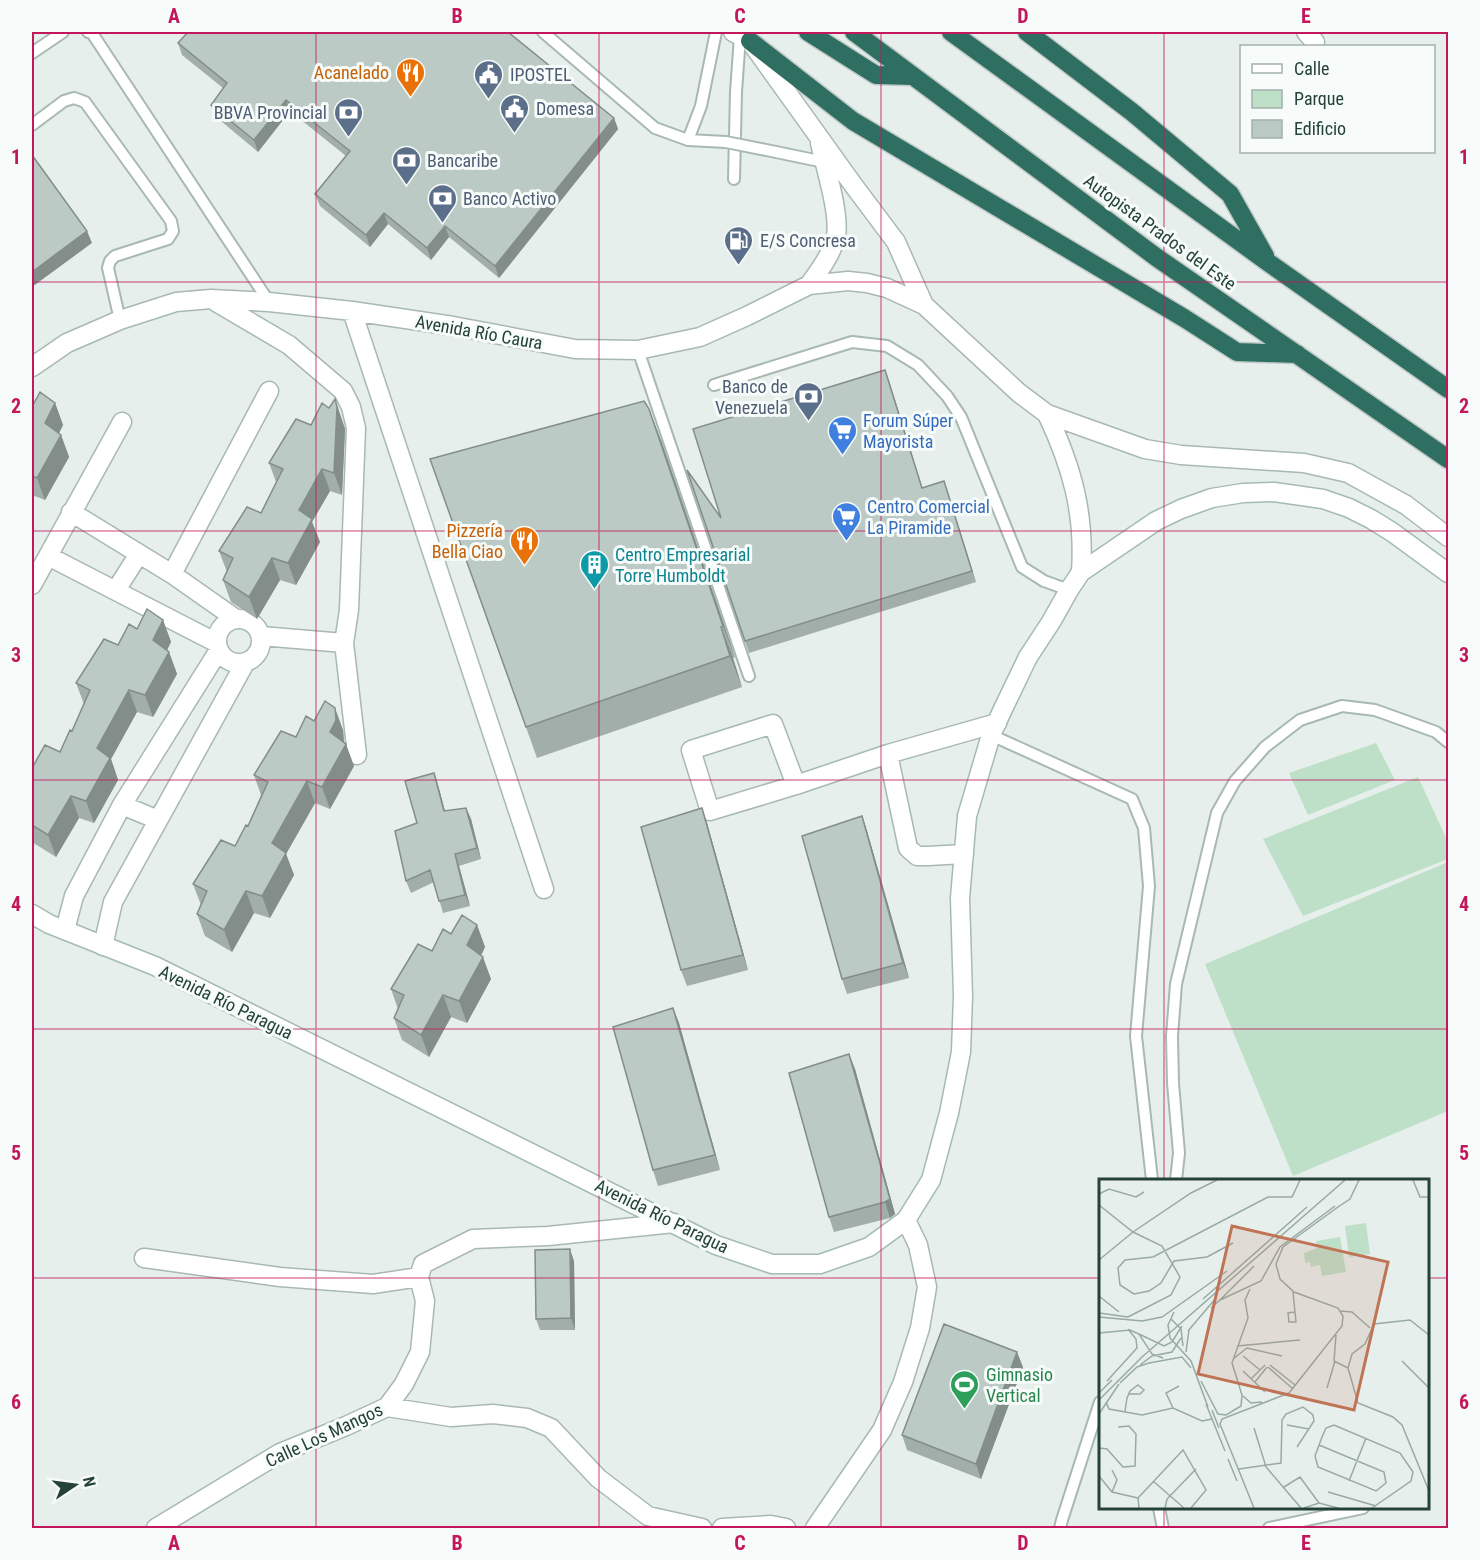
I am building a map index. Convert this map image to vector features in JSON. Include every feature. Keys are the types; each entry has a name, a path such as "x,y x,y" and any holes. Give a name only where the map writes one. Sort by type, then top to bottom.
{"highway":[{"path":"808,32 876,75 914,76"},
{"name":"Autopista Prados del Este","path":"854,32 1156,257 1449,459"},
{"path":"951,32 1269,263 1449,389"},
{"path":"1026,32 1132,112 1230,194 1269,263"},
{"path":"741,36 853,121 1184,318 1237,352 1297,354"}],"street":[{"path":"741,36 896,242 924,304 1019,393 1047,414 1145,449 1181,455 1304,463 1348,472 1406,505 1449,537"},
{"path":"809,285 822,268 836,236 836,218 818,136"},
{"name":"Avenida Río Caura","path":"32,367 67,343 120,320 176,302 211,299 352,311 453,326 575,349 638,350 700,337 809,285 848,281 867,283 887,288 924,304"},
{"path":"211,299 289,345 343,392 351,407 356,428 349,610 344,643 357,754"},
{"path":"352,311 544,889"},
{"path":"172,574 269,391"},
{"path":"1047,414 1062,445 1075,485 1082,552 1081,572"},
{"path":"32,585 122,422"},
{"path":"1081,572 1156,521 1181,509 1212,498 1243,493 1274,492 1323,499 1349,508 1392,532 1449,573"},
{"path":"71,512 172,574 236,619 246,620 256,626 261,636 261,647 255,657 245,663 113,902 104,946"},
{"path":"116,590 139,554"},
{"path":"48,556 218,646 225,658 235,663 245,663"},
{"name":"Avenida Río Paragua","path":"32,914 49,924 155,966 716,1245 772,1264 820,1264 869,1247 906,1220 932,1180 961,1052 963,996 960,898 967,816 994,729 1028,657 1081,572"},
{"path":"65,930 74,896 123,805 218,646 219,632 226,624 236,619"},
{"path":"261,636 344,643"},
{"path":"796,785 773,724 691,750 710,811 796,785 888,754 994,729"},
{"path":"888,754 908,848 917,856 964,854"},
{"path":"123,805 158,820"},
{"path":"815,1528 882,1430 903,1382 920,1328 927,1287 918,1245 906,1220"},
{"path":"144,1258 280,1276 373,1284 419,1277 423,1264 473,1239 548,1236 674,1223"},
{"name":"Calle Los Mangos","path":"156,1528 280,1453 387,1407 404,1384 420,1352 425,1301 419,1277"},
{"path":"387,1407 452,1417 493,1414 527,1418 551,1428 597,1478 648,1516 702,1528"},
{"path":"722,1528 771,1525 786,1528"}],"lane":[{"path":"32,53 63,32"},
{"path":"88,32 92,33 269,303"},
{"path":"543,32 655,128 688,140 726,142 824,162"},
{"path":"688,140 701,106 716,32"},
{"path":"734,179 736,92 741,36"},
{"path":"32,125 64,101 74,98 85,102 171,221 173,231 168,240 115,256 110,261 108,268 120,320"},
{"path":"714,386 852,342 886,346 918,365 947,396 961,417 1022,567 1044,581 1069,590"},
{"path":"638,350 748,676"},
{"path":"1176,1179 1179,1153 1173,1083 1172,1036 1176,984 1217,813 1235,781 1265,747 1300,720 1341,706 1375,710 1436,732 1449,742"},
{"path":"994,729 1132,799 1144,828 1149,886 1136,1036 1152,1179"},
{"path":"1060,1528 1096,1427 1099,1412"},
{"path":"1159,1509 1163,1528"},
{"path":"1269,1528 1358,1509"}],"green space":[{"path":"1376,743 1395,780 1308,815 1289,773"},
{"path":"1418,777 1448,842 1448,859 1303,916 1263,839"},
{"path":"1448,862 1448,1111 1293,1176 1205,964"}],"building":[{"path":"188,32 508,32 614,118 495,266 445,226 427,248 384,213 366,235 315,194 350,151 286,100 254,140 211,105 227,83 178,43"},
{"path":"32,155 87,231 32,272"},
{"name":"Centro Comercial La Piramide","path":"885,370 922,488 944,481 972,571 745,641 687,470 721,518 693,429"},
{"path":"40,392 55,403 45,423 61,435 37,478 32,476 32,407"},
{"path":"335,399 337,407 334,473 322,469 299,510 312,519 288,563 272,558 249,597 223,580 233,558 219,551 247,507 261,513 283,469 269,463 296,419 311,425 322,403 329,408"},
{"name":"Centro Empresarial Torre Humboldt","path":"644,401 649,409 723,626 721,627 730,656 526,727 430,459"},
{"path":"147,609 163,620 153,640 169,652 145,695 129,690 97,748 110,758 86,801 71,796 48,835 32,825 32,768 45,745 60,752 70,730 72,731 90,690 76,683 104,639 118,645 129,624 137,629"},
{"path":"325,701 335,708 336,720 330,732 346,744 322,787 307,781 272,843 286,853 262,896 246,891 224,930 197,914 207,891 193,884 221,840 235,846 246,825 248,826 268,782 254,775 281,731 296,737 306,716 314,721"},
{"path":"434,773 444,811 466,808 477,848 455,854 465,895 439,901 430,870 406,881 395,831 417,823 405,781"},
{"path":"702,808 743,955 681,970 641,827"},
{"path":"862,816 903,963 842,979 802,836"},
{"path":"462,915 477,925 467,945 483,957 459,1001 443,995 421,1035 394,1018 404,995 391,989 418,944 432,951 443,929 451,934"},
{"path":"673,1008 715,1155 653,1170 613,1027"},
{"path":"849,1054 890,1199 829,1217 789,1073"},
{"path":"570,1249 571,1318 536,1319 535,1250"},
{"name":"Gimnasio Vertical","path":"944,1324 1017,1352 976,1464 902,1435"}],"place":[{"name":"Acanelado","path":"410,98"},
{"name":"IPOSTEL","path":"489,100"},
{"name":"Domesa","path":"515,134"},
{"name":"BBVA Provincial","path":"348,138"},
{"name":"Bancaribe","path":"406,186"},
{"name":"Banco Activo","path":"442,224"},
{"name":"E/S Concresa","path":"739,266"},
{"name":"Banco de Venezuela","path":"809,422"},
{"name":"Forum Súper Mayorista","path":"842,456"},
{"name":"Centro Comercial La Piramide","path":"846,542"},
{"name":"Pizzería Bella Ciao","path":"524,566"},
{"name":"Centro Empresarial Torre Humboldt","path":"594,590"},
{"name":"Gimnasio Vertical","path":"965,1410"}]}
